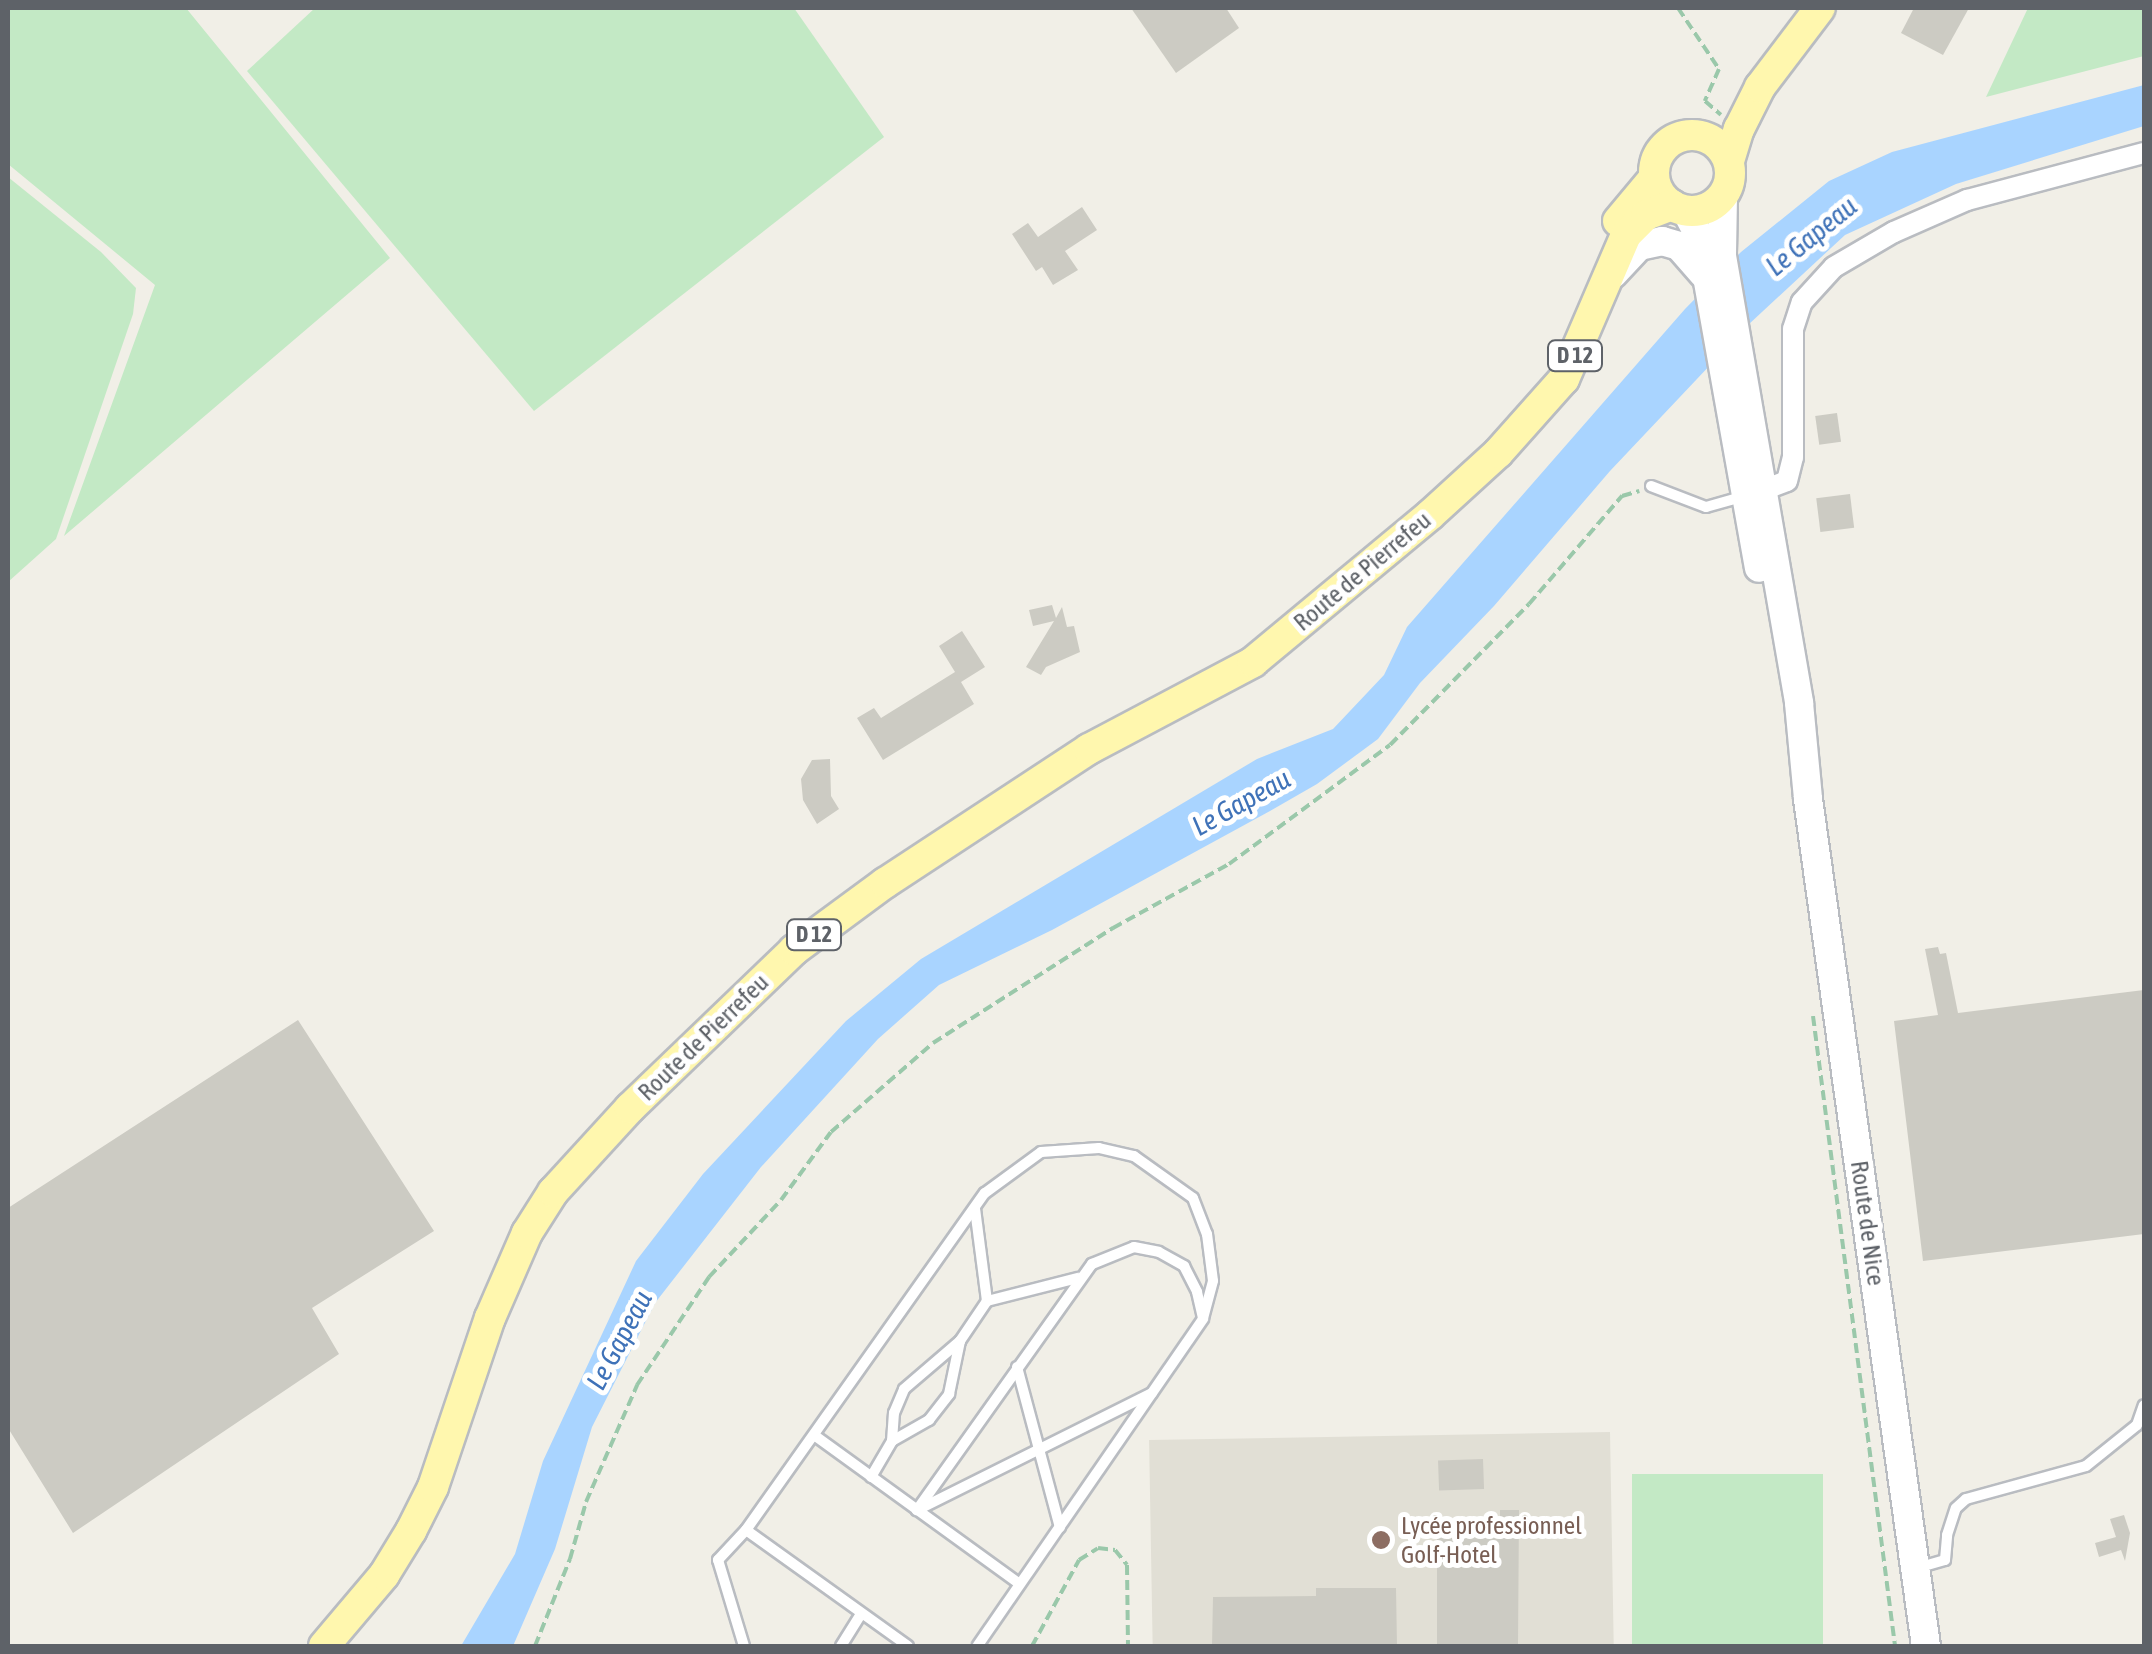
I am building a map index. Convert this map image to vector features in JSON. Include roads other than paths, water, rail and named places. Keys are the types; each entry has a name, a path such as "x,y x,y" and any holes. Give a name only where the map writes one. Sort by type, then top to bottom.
{"main road":[{"path":"1729,161 1739,129 1760,87 1820,8"},
{"path":"1525,424 1562,352 1611,231 1654,178 1664,148 1681,136 1712,126 1760,87"},
{"path":"1712,126 1731,173 1723,196 1713,266"},
{"path":"1654,178 1700,237 1713,266"},
{"path":"1609,280 1626,235 1636,222 1679,208 1707,208 1723,196"},
{"path":"1609,280 1639,246 1662,241 1713,266"},
{"name":"Route de Nice","path":"1713,266 1754,493 1785,708 1808,799 1926,1646"},
{"name":"D 12","path":"1525,424 1564,379 1609,280"},
{"name":"Route de Pierrefeu","path":"324,1646 384,1575 411,1531 432,1487 490,1318 527,1234 553,1192 630,1108 794,950 885,883 1045,776 1252,662 1430,515 1525,424"}],"street":[{"path":"1754,493 1787,481 1793,457 1793,330 1802,302 1834,266 1894,232 1968,200 2144,152"}],"lane":[{"path":"1651,486 1706,507 1754,493"},
{"path":"744,1646 718,1560 746,1530 985,1193 1041,1152 1099,1148 1134,1156 1193,1198 1207,1234 1213,1281 1203,1320 977,1646"},
{"path":"975,1209 988,1301"},
{"path":"918,1510 1078,1278 1092,1264 1134,1247 1159,1252 1184,1266 1198,1292 1203,1320"},
{"path":"872,1477 892,1442 894,1414 904,1389 960,1341 988,1301 1078,1278"},
{"path":"892,1442 929,1420 949,1394 960,1341"},
{"path":"1017,1367 1060,1527"},
{"path":"918,1510 1152,1393"},
{"path":"1916,1568 1945,1560 1946,1536 1956,1508 1966,1499 2086,1466 2137,1424 2144,1405"},
{"path":"814,1435 1020,1584"},
{"path":"746,1530 908,1646"},
{"path":"841,1646 861,1614"}],"water":[{"name":"Le Gapeau","path":"2144,85 2144,126 1956,184 1845,235 1748,325 1610,471 1494,606 1420,683 1378,739 1317,784 1270,811 1052,930 939,985 878,1039 761,1167 655,1303 592,1427 555,1549 513,1646 461,1646 515,1554 543,1461 636,1261 703,1174 846,1021 921,959 1257,759 1333,729 1384,675 1407,627 1685,309 1741,252 1829,181 1892,152"}],"place":[{"name":"Lycée professionnel Golf-Hotel","path":"1381,1540"}]}
